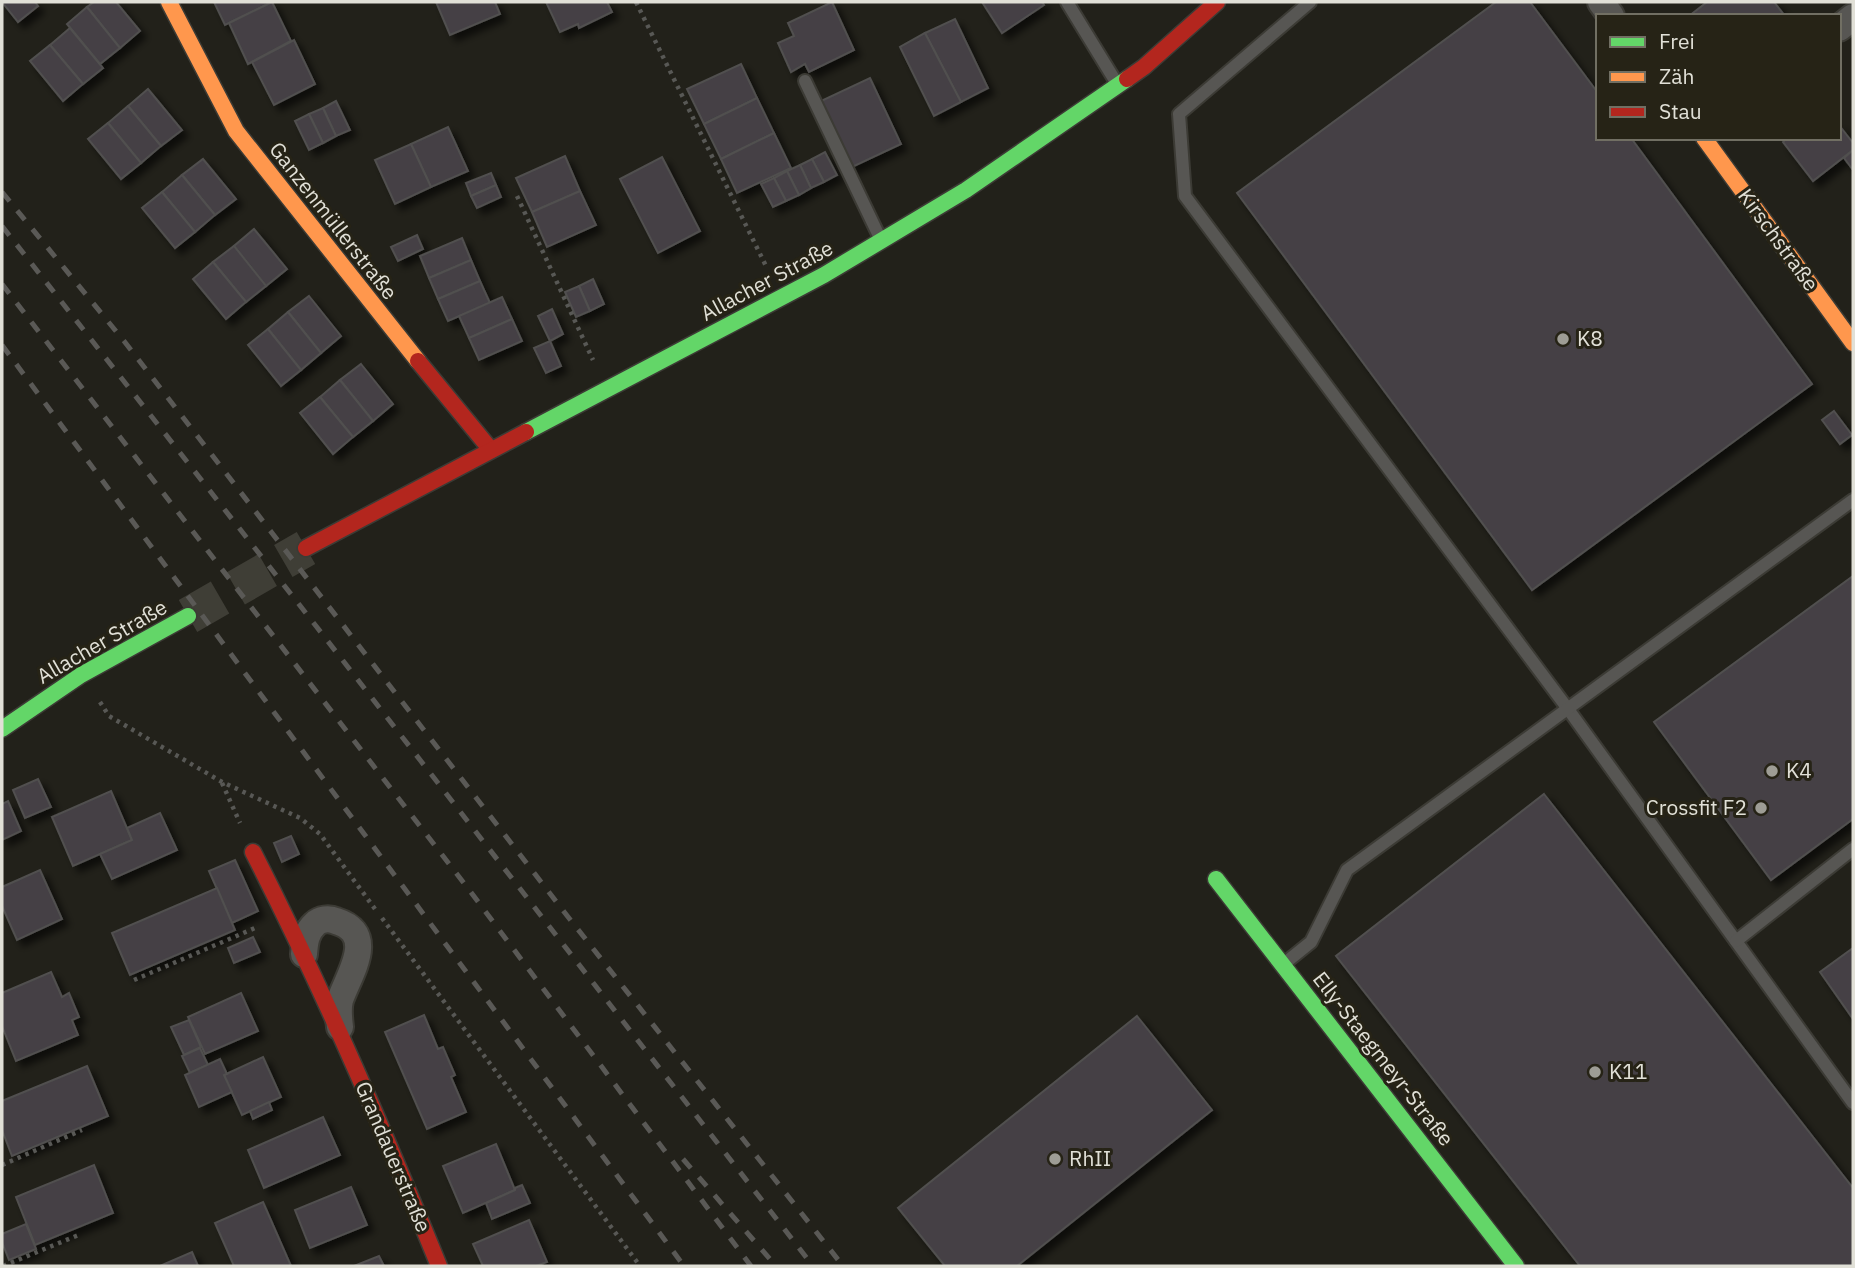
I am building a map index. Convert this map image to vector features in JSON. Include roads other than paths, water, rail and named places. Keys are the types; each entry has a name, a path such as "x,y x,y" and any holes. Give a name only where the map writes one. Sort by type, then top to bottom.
{"street":[{"name":"Ganzenmüllerstraße","path":"169,2 236,131 385,321 491,450"},
{"name":"Allacher Straße","path":"306,548 782,298 882,241 966,190 1144,67 1217,2"},
{"name":"Kirschstraße","path":"1705,140 1853,342"},
{"name":"Allacher Straße","path":"2,729 81,675 188,616"},
{"name":"Grandauerstraße","path":"253,852 304,954 439,1266"},
{"name":"Elly-Staegmeyr-Straße","path":"1216,878 1516,1266"},
{"name":"Grandauerstraße","path":"304,954 307,933 317,921 330,919 345,923 355,934 359,948 357,963 339,1002 339,1025 346,1049"}],"lane":[{"path":"1067,2 1117,85"},
{"path":"1310,2 1180,114 1185,196 1568,709 1853,1103"},
{"path":"805,80 882,241"},
{"path":"1284,964 1311,942 1347,870 1853,500"},
{"path":"1736,941 1853,849"}],"tunnel":[{"path":"188,616 306,548"}],"railway":[{"path":"2,192 124,341 565,913 843,1266"},
{"path":"2,226 813,1266"},
{"path":"2,284 470,891 751,1266"},
{"path":"2,345 684,1266"},
{"path":"683,1159 776,1266"}],"place":[{"name":"K8","path":"1563,339"},
{"name":"K4","path":"1772,771"},
{"name":"Crossfit F2","path":"1761,808"},
{"name":"K11","path":"1595,1072"},
{"name":"RhII","path":"1055,1159"}]}
